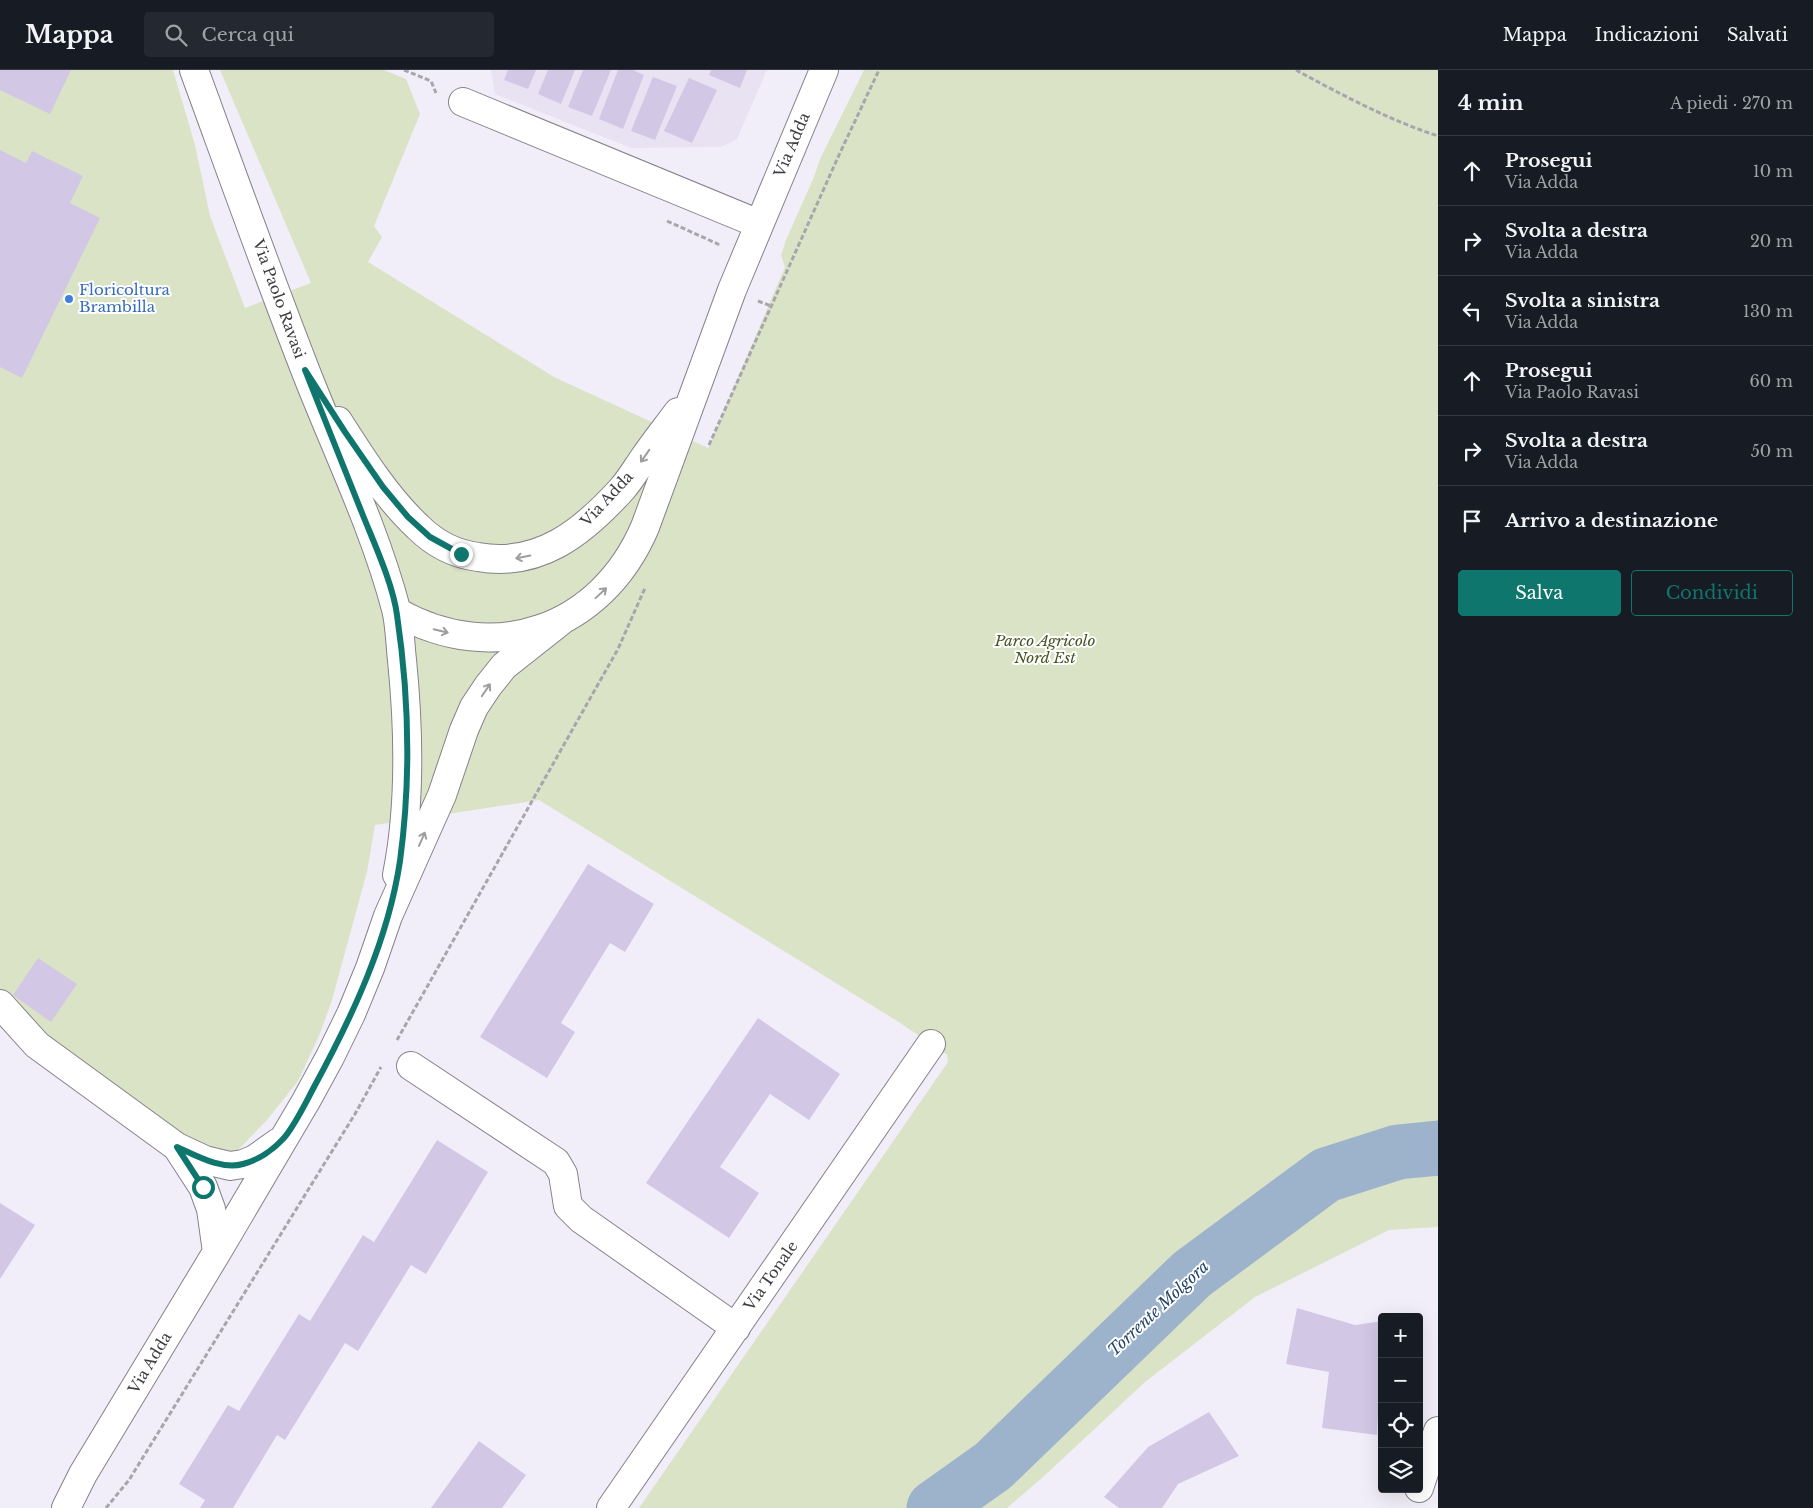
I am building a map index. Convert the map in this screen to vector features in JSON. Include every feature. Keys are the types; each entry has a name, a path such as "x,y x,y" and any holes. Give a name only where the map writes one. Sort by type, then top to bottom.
{"street":[{"name":"Via Paolo Ravasi","path":"194,70 305,370 369,530 397,612"},
{"name":"Via Adda","path":"66,1508 83,1474 218,1252 330,1057 351,1014 370,968 388,916 442,795 464,730 474,707 504,666 560,621 596,598 617,577 633,553 653,507 732,290 824,70"},
{"path":"450,100 759,224"},
{"name":"Via Adda","path":"305,370 383,487 418,527 445,546 461,554 495,559 516,558 544,551 574,534 597,515 623,487 695,389"},
{"name":"Via Adda","path":"397,612 432,629 470,637 514,636 560,621"},
{"name":"Via Adda","path":"388,916 399,862 407,761 403,670 397,612"},
{"name":"Via Adda","path":"0,1004 37,1045 177,1147 205,1160 230,1166 243,1164 255,1159 284,1138"},
{"name":"Via Tonale","path":"612,1508 931,1044"},
{"path":"402,1057 556,1162 563,1174 568,1206 581,1219 736,1328"},
{"name":"Via Adda","path":"177,1147 203,1187 211,1209 218,1252"},
{"path":"1423,1477 1438,1431"},
{"name":"Via Adda","path":"53,1508 83,1474"},
{"path":"1413,1508 1418,1493"}],"path":[{"path":"404,70 431,82 450,100"},
{"path":"707,450 879,70"},
{"path":"1296,70 1409,126 1438,136"},
{"path":"664,219 718,244 716,253"},
{"path":"732,290 771,306"},
{"path":"402,1057 618,649 646,586"},
{"path":"106,1508 128,1480 350,1122 383,1064"}],"shaded area":[{"path":"491,70 767,70 737,139 721,147 631,148 495,94"}],"green space":[{"name":"Parco Agricolo Nord Est","path":"0,70 173,70 195,145 210,216 245,308 311,283 220,70 384,70 406,79 420,114 374,226 382,237 368,262 554,377 708,448 785,267 781,255 786,240 820,159 864,70 1438,70 1438,1227 1389,1230 1255,1297 1145,1382 1007,1508 639,1508 948,1062 947,1055 942,1051 894,1019 539,800 375,825 367,872 332,1000 319,1036 298,1081 267,1120 232,1155 216,1161 51,1047 42,1028 0,994"}],"building":[{"path":"0,70 71,70 50,114 0,90"},
{"path":"508,70 536,70 528,89 504,80"},
{"path":"548,70 575,70 561,104 538,94"},
{"path":"583,70 611,70 592,116 568,107"},
{"path":"618,70 633,70 644,75 623,129 599,119"},
{"path":"711,70 747,70 740,88 709,75"},
{"path":"653,77 677,86 655,140 631,131"},
{"path":"689,78 717,90 692,143 664,131"},
{"path":"0,150 26,163 32,151 83,176 70,203 100,218 22,378 0,367"},
{"path":"588,864 654,904 625,952 610,943 561,1023 575,1032 547,1078 480,1037"},
{"path":"38,958 77,984 51,1022 13,995"},
{"path":"758,1018 840,1074 809,1120 770,1094 720,1167 759,1193 729,1238 646,1183"},
{"path":"437,1140 488,1172 426,1274 411,1265 358,1351 345,1343 285,1440 277,1435 233,1508 200,1508 205,1500 179,1484 228,1405 239,1411 299,1314 310,1321 363,1235 374,1242"},
{"path":"0,1203 35,1225 0,1279"},
{"path":"1297,1308 1355,1325 1378,1322 1377,1435 1322,1428 1329,1372 1286,1364"},
{"path":"1209,1412 1239,1456 1178,1484 1162,1508 1119,1508 1104,1497 1148,1447"},
{"path":"479,1441 526,1475 502,1508 431,1508"}],"waterway":[{"name":"Torrente Molgora","path":"934,1508 993,1466 1192,1274 1326,1175 1398,1152 1438,1148"}],"place":[{"name":"Floricoltura Brambilla","path":"69,299"}],"route":[{"path":"203,1187 177,1147 205,1160 230,1166 243,1164 255,1159 284,1138 330,1057 351,1014 370,968 388,916 399,862 407,761 406,710 397,612 369,530 305,370 383,487 408,517 430,537 461,554"}]}
